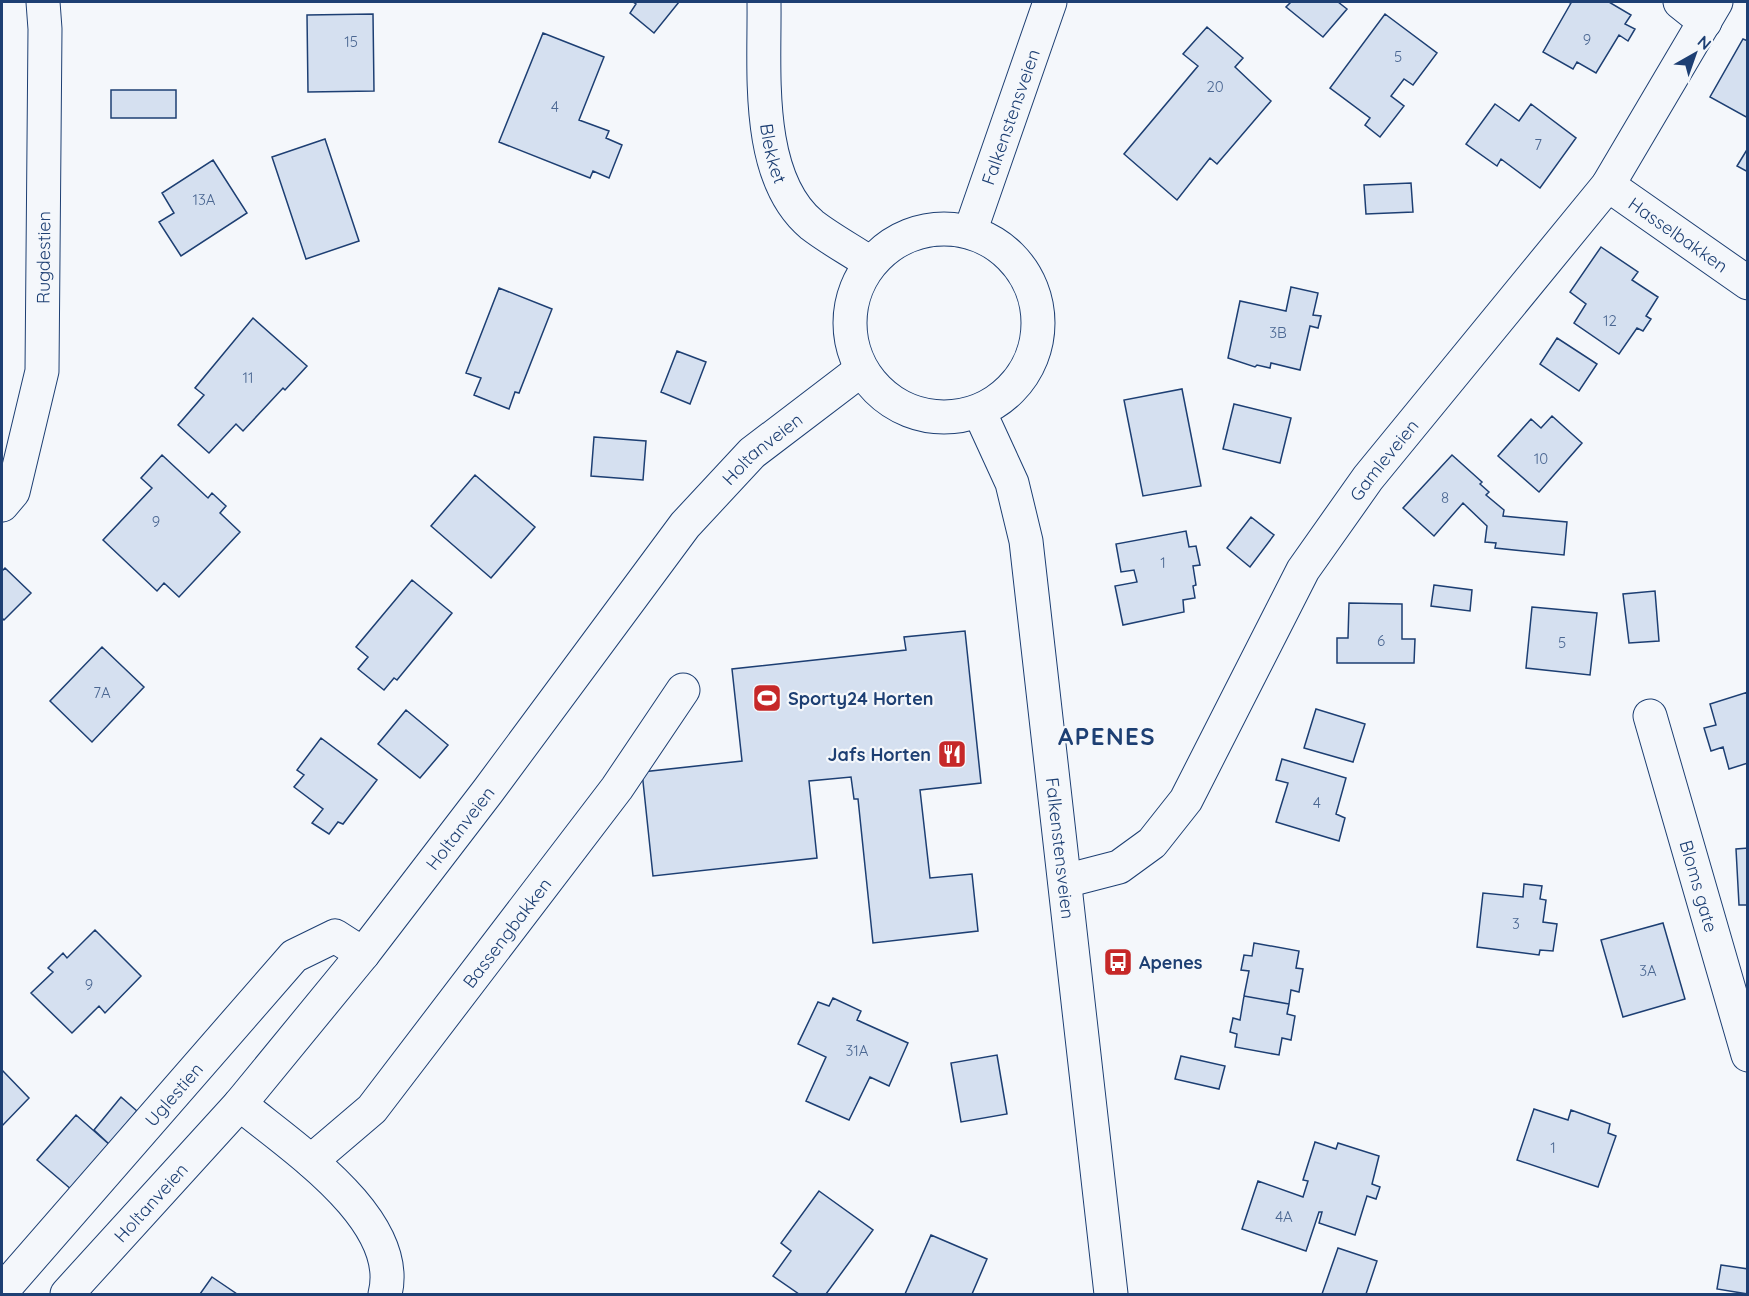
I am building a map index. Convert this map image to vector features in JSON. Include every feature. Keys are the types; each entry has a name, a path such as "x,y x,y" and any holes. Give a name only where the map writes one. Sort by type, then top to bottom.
{"street":[{"name":"Rugdestien","path":"2,505 13,492 42,371 45,29 43,2"},
{"name":"Blekket","path":"764,2 769,150 784,189 811,224 870,263"},
{"name":"Falkenstensveien","path":"970,232 1050,2"},
{"name":"Gamleveien","path":"1065,881 1119,867 1152,843 1179,809 1303,570 1368,478 1608,185 1710,12 1680,2"},
{"name":"Hasselbakken","path":"1608,185 1748,284"},
{"path":"943,228 970,232 997,245 1018,265 1033,290 1038,319 1035,348 1023,375 1004,396 979,411 953,418 917,413 900,407 878,391 861,370 849,334 852,297 870,263 891,244 915,233 943,228"},
{"name":"Holtanveien","path":"67,1294 240,1104 363,954 488,791 685,525 752,453 861,370"},
{"name":"Falkenstensveien","path":"979,411 1012,483 1026,541 1111,1294"},
{"name":"Bassengbakken","path":"311,1161 372,1109 616,788 683,690"},
{"name":"Bloms gate","path":"1650,716 1748,1055"},
{"name":"Uglestien","path":"2,1291 294,956 335,936 363,954"},
{"path":"240,1104 311,1161 347,1197 371,1226 388,1266 385,1294"}],"building":[{"path":"633,2 679,2 654,33 630,13 636,4"},
{"path":"1291,2 1338,2 1347,9 1323,37 1286,7"},
{"path":"1568,2 1609,2 1631,15 1625,24 1635,29 1628,41 1619,35 1596,73 1577,62 1573,69 1543,52 1571,3"},
{"path":"373,14 374,91 308,92 307,15"},
{"path":"1385,14 1437,53 1413,85 1404,79 1391,96 1404,106 1380,137 1365,125 1370,118 1330,88"},
{"path":"1207,27 1243,58 1235,67 1271,101 1217,164 1210,158 1177,200 1124,154 1198,66 1183,54"},
{"path":"543,33 604,57 579,120 609,131 606,138 622,145 609,178 593,171 590,178 499,142"},
{"path":"1743,39 1748,41 1748,118 1710,97"},
{"path":"111,90 176,90 176,118 111,118"},
{"path":"1495,104 1519,121 1531,104 1576,138 1540,188 1501,159 1497,166 1466,144"},
{"path":"325,139 359,241 306,259 272,157"},
{"path":"1748,148 1748,172 1737,166"},
{"path":"213,160 247,213 181,256 159,222 174,213 162,193"},
{"path":"1411,183 1413,212 1366,214 1364,185"},
{"path":"1601,247 1638,272 1632,280 1658,297 1646,316 1651,319 1643,331 1637,328 1619,354 1574,323 1586,304 1570,292"},
{"path":"1291,287 1318,293 1313,315 1321,316 1318,328 1310,326 1300,370 1271,363 1270,368 1257,365 1255,367 1228,358 1240,301 1286,311"},
{"path":"499,288 552,309 519,393 515,392 509,409 474,395 481,378 466,373"},
{"path":"253,318 307,366 243,431 236,424 209,453 178,425 204,395 195,388"},
{"path":"1557,338 1597,364 1579,391 1540,364"},
{"path":"677,351 706,362 690,404 661,392"},
{"path":"1182,389 1201,486 1143,496 1124,400"},
{"path":"1234,404 1291,418 1280,463 1223,449"},
{"path":"1552,416 1582,443 1539,492 1498,456 1531,419 1541,428"},
{"path":"594,437 646,441 643,480 591,476"},
{"path":"162,455 208,498 212,493 226,506 220,513 240,532 179,597 164,583 157,591 103,540 152,488 141,478"},
{"path":"1452,455 1482,482 1480,484 1489,492 1486,495 1504,510 1503,516 1567,522 1564,555 1495,548 1496,543 1485,542 1487,526 1463,503 1434,536 1403,508"},
{"path":"475,475 535,527 491,578 431,526"},
{"path":"1251,517 1274,535 1250,567 1227,548"},
{"path":"1186,531 1189,547 1196,546 1200,565 1193,566 1196,585 1193,586 1195,598 1183,600 1184,612 1123,625 1115,586 1137,582 1134,570 1121,572 1116,544"},
{"path":"5,568 31,593 4,620 2,618 2,571"},
{"path":"412,580 452,613 397,680 394,678 384,690 358,669 368,657 356,647"},
{"path":"1434,585 1472,590 1470,611 1431,606"},
{"path":"1655,591 1659,641 1629,643 1623,594"},
{"path":"1349,603 1402,604 1402,639 1415,639 1414,663 1337,663 1337,638 1348,638"},
{"path":"1532,607 1597,613 1590,675 1526,668"},
{"path":"965,631 981,783 920,790 930,878 972,874 978,931 873,943 858,799 854,799 851,777 809,781 817,858 653,876 642,772 742,761 732,669 906,650 904,637"},
{"path":"102,647 144,687 92,742 50,701"},
{"path":"1748,692 1748,763 1729,769 1723,747 1711,751 1704,728 1716,725 1710,704"},
{"path":"1316,709 1365,724 1353,762 1304,748"},
{"path":"406,710 448,745 420,778 378,744"},
{"path":"321,738 377,780 343,824 338,822 329,834 312,823 323,809 294,787 304,775 297,770"},
{"path":"1282,759 1346,778 1336,814 1345,818 1339,841 1276,822 1288,783 1276,780"},
{"path":"1748,848 1748,905 1739,905 1736,849"},
{"path":"1524,884 1542,886 1540,899 1546,900 1543,922 1557,924 1553,951 1540,950 1539,955 1477,947 1483,893 1523,897"},
{"path":"1663,923 1685,999 1623,1017 1601,940"},
{"path":"95,930 141,976 105,1013 99,1006 72,1033 31,993 53,972 48,968 63,953 67,958"},
{"path":"1254,943 1299,951 1296,968 1303,969 1299,992 1291,990 1289,1004 1244,996 1249,971 1241,970 1244,955 1252,956"},
{"path":"1244,996 1289,1004 1287,1014 1295,1016 1291,1040 1282,1038 1279,1055 1235,1047 1237,1034 1230,1032 1233,1018 1240,1020"},
{"path":"833,998 861,1011 857,1020 908,1043 889,1086 870,1077 849,1120 806,1101 826,1057 798,1044 818,1002 829,1006"},
{"path":"997,1055 1007,1114 961,1122 951,1063"},
{"path":"1181,1056 1225,1066 1219,1089 1175,1079"},
{"path":"2,1070 29,1098 2,1126"},
{"path":"121,1097 137,1111 109,1144 94,1130"},
{"path":"1534,1109 1568,1120 1571,1110 1610,1124 1608,1133 1616,1136 1598,1187 1517,1160"},
{"path":"76,1115 111,1146 72,1190 37,1160"},
{"path":"1315,1142 1336,1149 1338,1143 1379,1156 1372,1184 1380,1187 1376,1199 1367,1196 1355,1235 1319,1223 1322,1212 1319,1212 1306,1251 1242,1229 1258,1181 1303,1197 1308,1181 1303,1180"},
{"path":"819,1191 873,1230 826,1294 799,1294 773,1276 791,1251 781,1243"},
{"path":"931,1235 987,1259 972,1294 905,1294"},
{"path":"1338,1248 1377,1261 1366,1294 1322,1294"},
{"path":"1721,1265 1748,1269 1748,1294 1717,1289"},
{"path":"212,1277 237,1294 200,1294"}],"place":[{"name":"Sporty24 Horten","path":"767,698"},
{"name":"Jafs Horten","path":"952,754"},
{"name":"Apenes","path":"1118,962"}],"district":[{"name":"APENES","path":"1107,736"}]}
